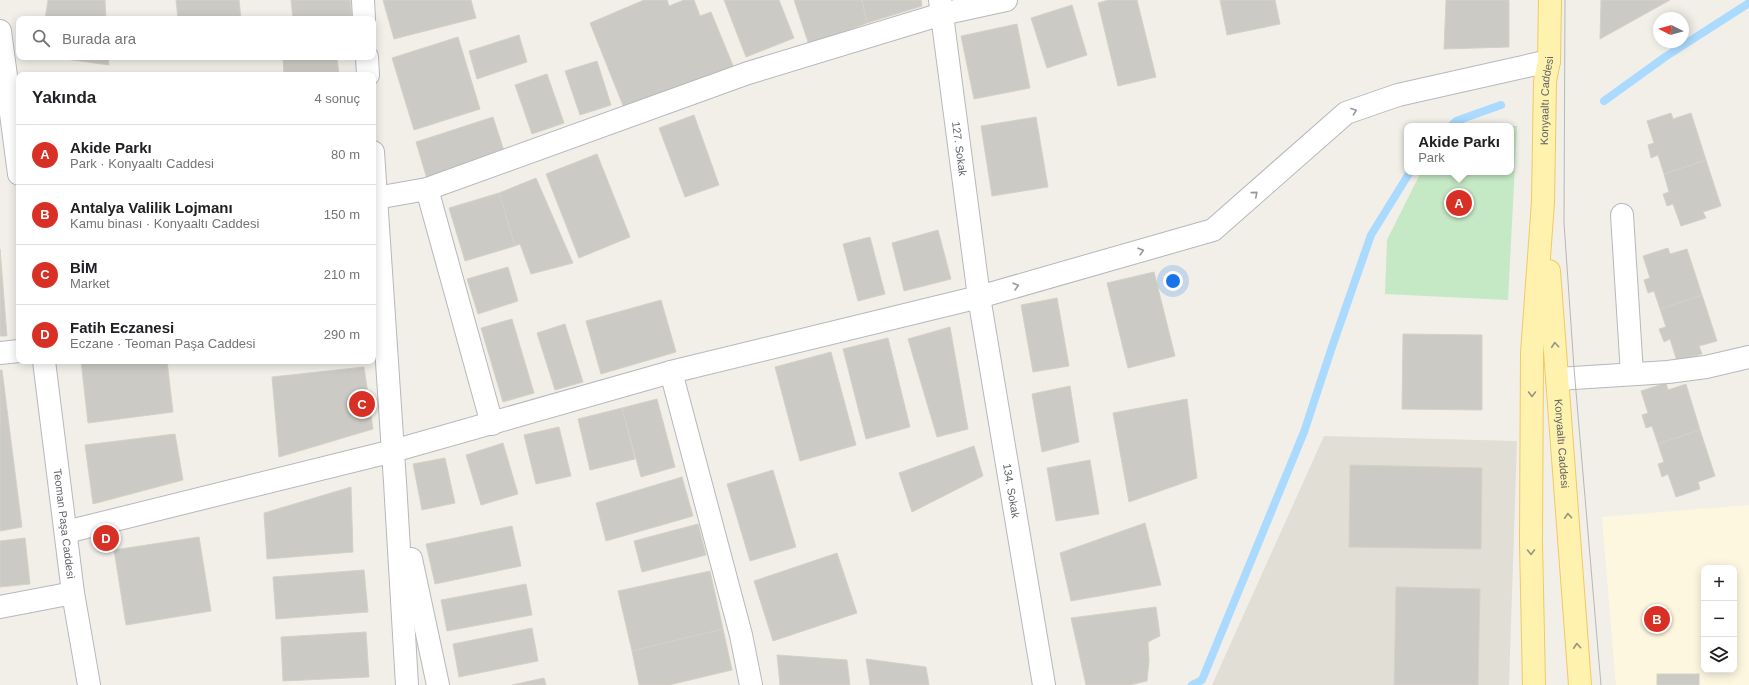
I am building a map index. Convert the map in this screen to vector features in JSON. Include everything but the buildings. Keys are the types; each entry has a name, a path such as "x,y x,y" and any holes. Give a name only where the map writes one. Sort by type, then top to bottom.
{"main road":[{"name":"Konyaaltı Caddesi","path":"1534,685 1531,542 1532,353 1543,202 1543,149 1550,0"},
{"name":"Konyaaltı Caddesi","path":"1543,202 1558,379 1580,685"}],"street":[{"path":"363,0 364,16"},
{"path":"407,685 376,198 427,189 748,74 941,7 1006,0"},
{"name":"127. Sokak","path":"941,7 979,297"},
{"path":"0,31 16,151"},
{"path":"366,60 368,72"},
{"path":"66,532 393,451 671,372 979,297 1213,230 1346,114 1398,95 1547,71"},
{"path":"427,189 492,424"},
{"path":"1622,215 1632,374"},
{"name":"134. Sokak","path":"979,297 1044,685"},
{"path":"0,353 16,351"},
{"path":"1558,379 1668,372 1706,367 1749,357"},
{"name":"Teoman Paşa Caddesi","path":"44,364 73,593 89,685"},
{"path":"671,372 741,635 751,685"},
{"path":"395,482 438,685"},
{"path":"0,607 73,593"}],"shaded area":[{"path":"1324,436 1517,441 1509,685 1212,685"},
{"path":"1749,505 1749,685 1616,685 1602,517"}],"green space":[{"path":"1514,126 1517,126 1508,300 1385,294 1387,240 1420,175 1514,175"}],"waterway":[{"path":"1604,101 1665,57 1749,3"},
{"path":"1454,123 1501,105"},
{"path":"1192,685 1202,680 1304,432 1371,235 1408,175"}],"tram line":[{"path":"1565,0 1564,223 1574,368 1601,685"}],"place":[{"name":"Akide Parkı","path":"1459,203"},
{"name":"BİM","path":"362,404"},
{"name":"Fatih Eczanesi","path":"106,538"},
{"name":"Antalya Valilik Lojmanı","path":"1657,619"}]}
